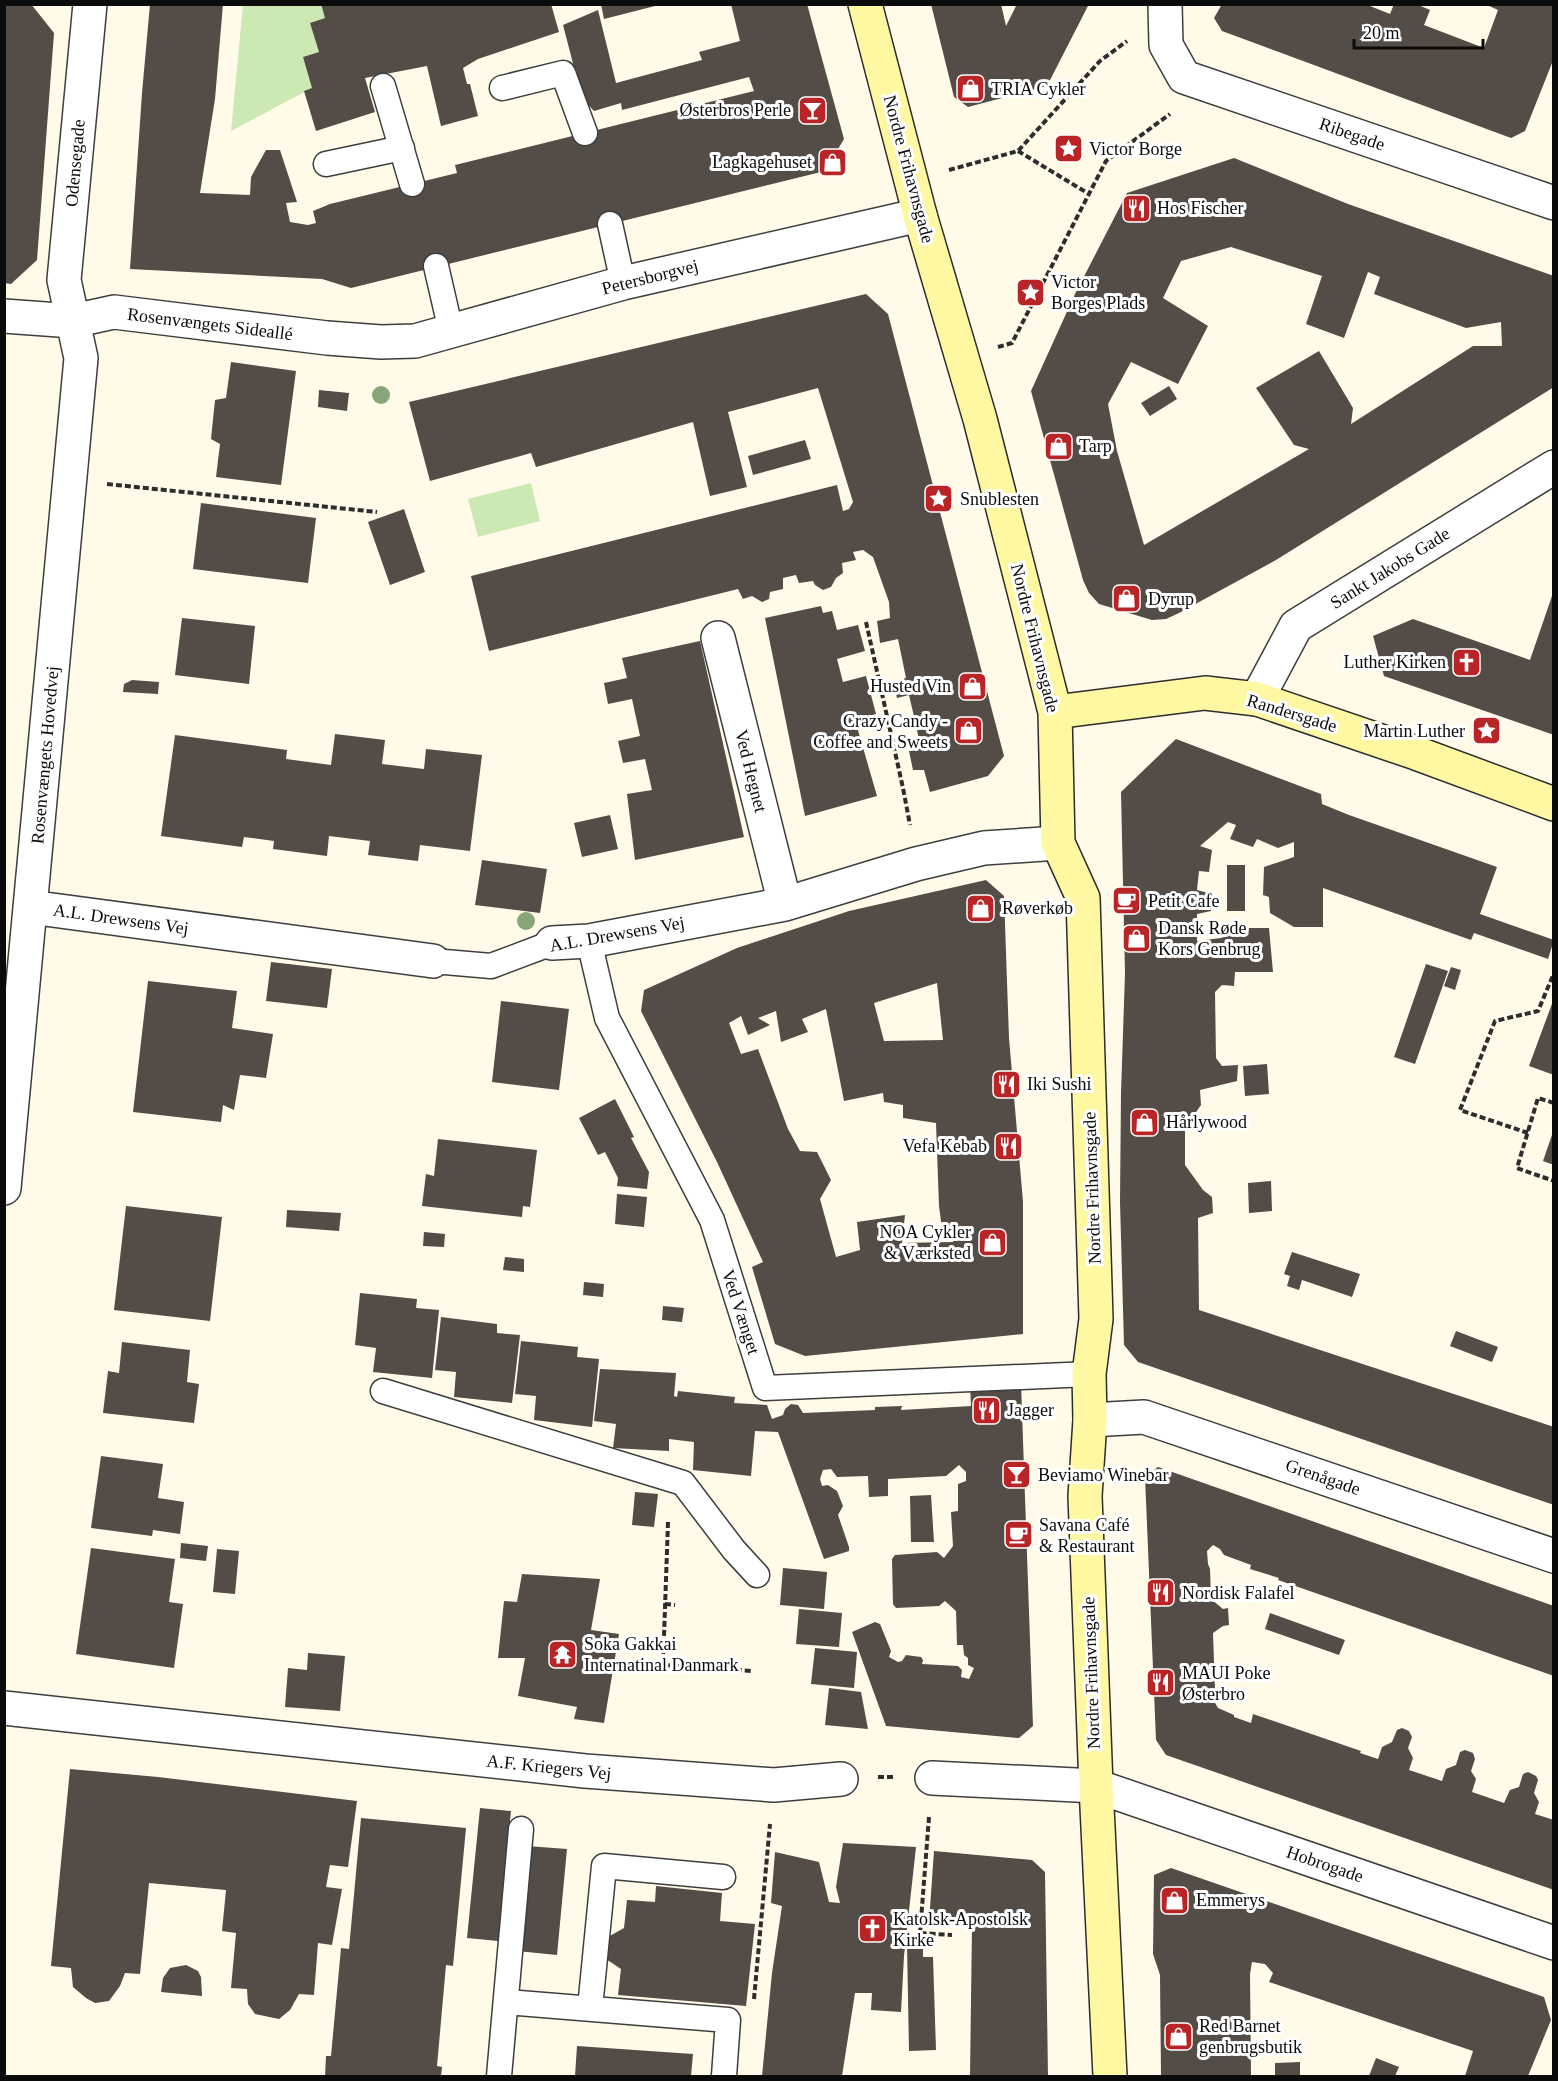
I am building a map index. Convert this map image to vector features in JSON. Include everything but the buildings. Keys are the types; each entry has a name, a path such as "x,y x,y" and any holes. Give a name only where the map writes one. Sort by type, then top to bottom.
{"street":[{"name":"Odensegade","path":"73,321 64,280 90,4"},
{"name":"Nordre Frihavnsgade","path":"866,4 920,214 980,419 1055,712 1058,843 1083,898 1096,1319 1089,1374 1090,1420 1085,1496 1110,2076"},
{"name":"Ribegade","path":"1165,8 1166,45 1184,77 1554,203"},
{"name":"Petersborgvej","path":"381,342 415,341 623,283 920,214"},
{"name":"Rosenvængets Sideallé","path":"4,316 73,321 114,312 327,338 381,342"},
{"name":"Rosenvængets Hovedvej","path":"4,1188 81,358 73,321"},
{"name":"Sankt Jakobs Gade","path":"1257,699 1296,626 1554,466"},
{"name":"Ved Hegnet","path":"718,638 785,903"},
{"name":"Randersgade","path":"1055,712 1205,693 1257,699 1416,753 1554,804"},
{"name":"A.L. Drewsens Vej","path":"552,943 589,941 785,903 916,864 984,848 1058,843"},
{"name":"A.L. Drewsens Vej","path":"30,907 433,961"},
{"name":"Grenågade","path":"1090,1420 1144,1417 1554,1556"},
{"name":"A.F. Kriegers Vej","path":"4,1708 585,1771 774,1785 841,1779"},
{"path":"932,1778 1096,1786"},
{"name":"Hobrogade","path":"1096,1786 1554,1943"}],"lane":[{"path":"502,88 563,73 585,133"},
{"path":"382,86 412,184"},
{"path":"326,164 402,148"},
{"path":"610,224 623,283"},
{"path":"436,266 451,331"},
{"name":"Ved Vænget","path":"589,941 607,1018 712,1220 765,1388 1089,1374"},
{"name":"A.L. Drewsens Vej","path":"433,961 491,966 552,943"},
{"path":"383,1391 683,1483 734,1550 757,1575"},
{"path":"499,2076 521,1829"},
{"path":"590,2008 604,1866 723,1877"},
{"path":"506,2002 728,2020 724,2076"}],"path":[{"path":"911,180 1018,151 1100,61 1165,8"},
{"path":"962,356 1012,343 1106,161 1209,86"},
{"path":"1018,151 1089,194"},
{"path":"70,480 377,512"},
{"path":"866,622 903,788 916,864"},
{"path":"1528,1133 1460,1110 1495,1021 1538,1011 1554,973"},
{"path":"1554,1103 1538,1098 1517,1168 1554,1181"},
{"path":"670,1479 663,1665 751,1671"},
{"path":"665,1604 675,1605"},
{"path":"841,1779 909,1776 932,1778 920,1933 952,1935"},
{"path":"728,2020 753,2012 774,1785"}],"green space":[{"path":"243,5 321,5 325,18 310,23 319,52 303,57 312,88 231,131"},
{"path":"531,483 540,521 478,537 468,499"}],"place":[{"name":"TRIA Cykler","path":"970,89"},
{"name":"Østerbros Perle","path":"812,110"},
{"name":"Victor Borge","path":"1068,149"},
{"name":"Lagkagehuset","path":"833,162"},
{"name":"Hos Fischer","path":"1136,208"},
{"name":"Victor Borges Plads","path":"1030,292"},
{"name":"Tarp","path":"1058,446"},
{"name":"Snublesten","path":"939,499"},
{"name":"Dyrup","path":"1127,599"},
{"name":"Luther Kirken","path":"1467,662"},
{"name":"Husted Vin","path":"972,686"},
{"name":"Crazy Candy - Coffee and Sweets","path":"969,731"},
{"name":"Martin Luther","path":"1486,731"},
{"name":"Petit Cafe","path":"1127,901"},
{"name":"Røverkøb","path":"981,908"},
{"name":"Dansk Røde Kors Genbrug","path":"1137,938"},
{"name":"Iki Sushi","path":"1006,1084"},
{"name":"Hårlywood","path":"1145,1122"},
{"name":"Vefa Kebab","path":"1008,1146"},
{"name":"NOA Cykler & Værksted","path":"992,1242"},
{"name":"Jagger","path":"986,1410"},
{"name":"Beviamo Winebar","path":"1017,1475"},
{"name":"Savana Café & Restaurant","path":"1018,1535"},
{"name":"Nordisk Falafel","path":"1161,1593"},
{"name":"Soka Gakkai Internatinal Danmark","path":"563,1654"},
{"name":"MAUI Poke Østerbro","path":"1161,1683"},
{"name":"Emmerys","path":"1175,1900"},
{"name":"Katolsk-Apostolsk Kirke","path":"872,1929"},
{"name":"Red Barnet genbrugsbutik","path":"1178,2036"}]}
